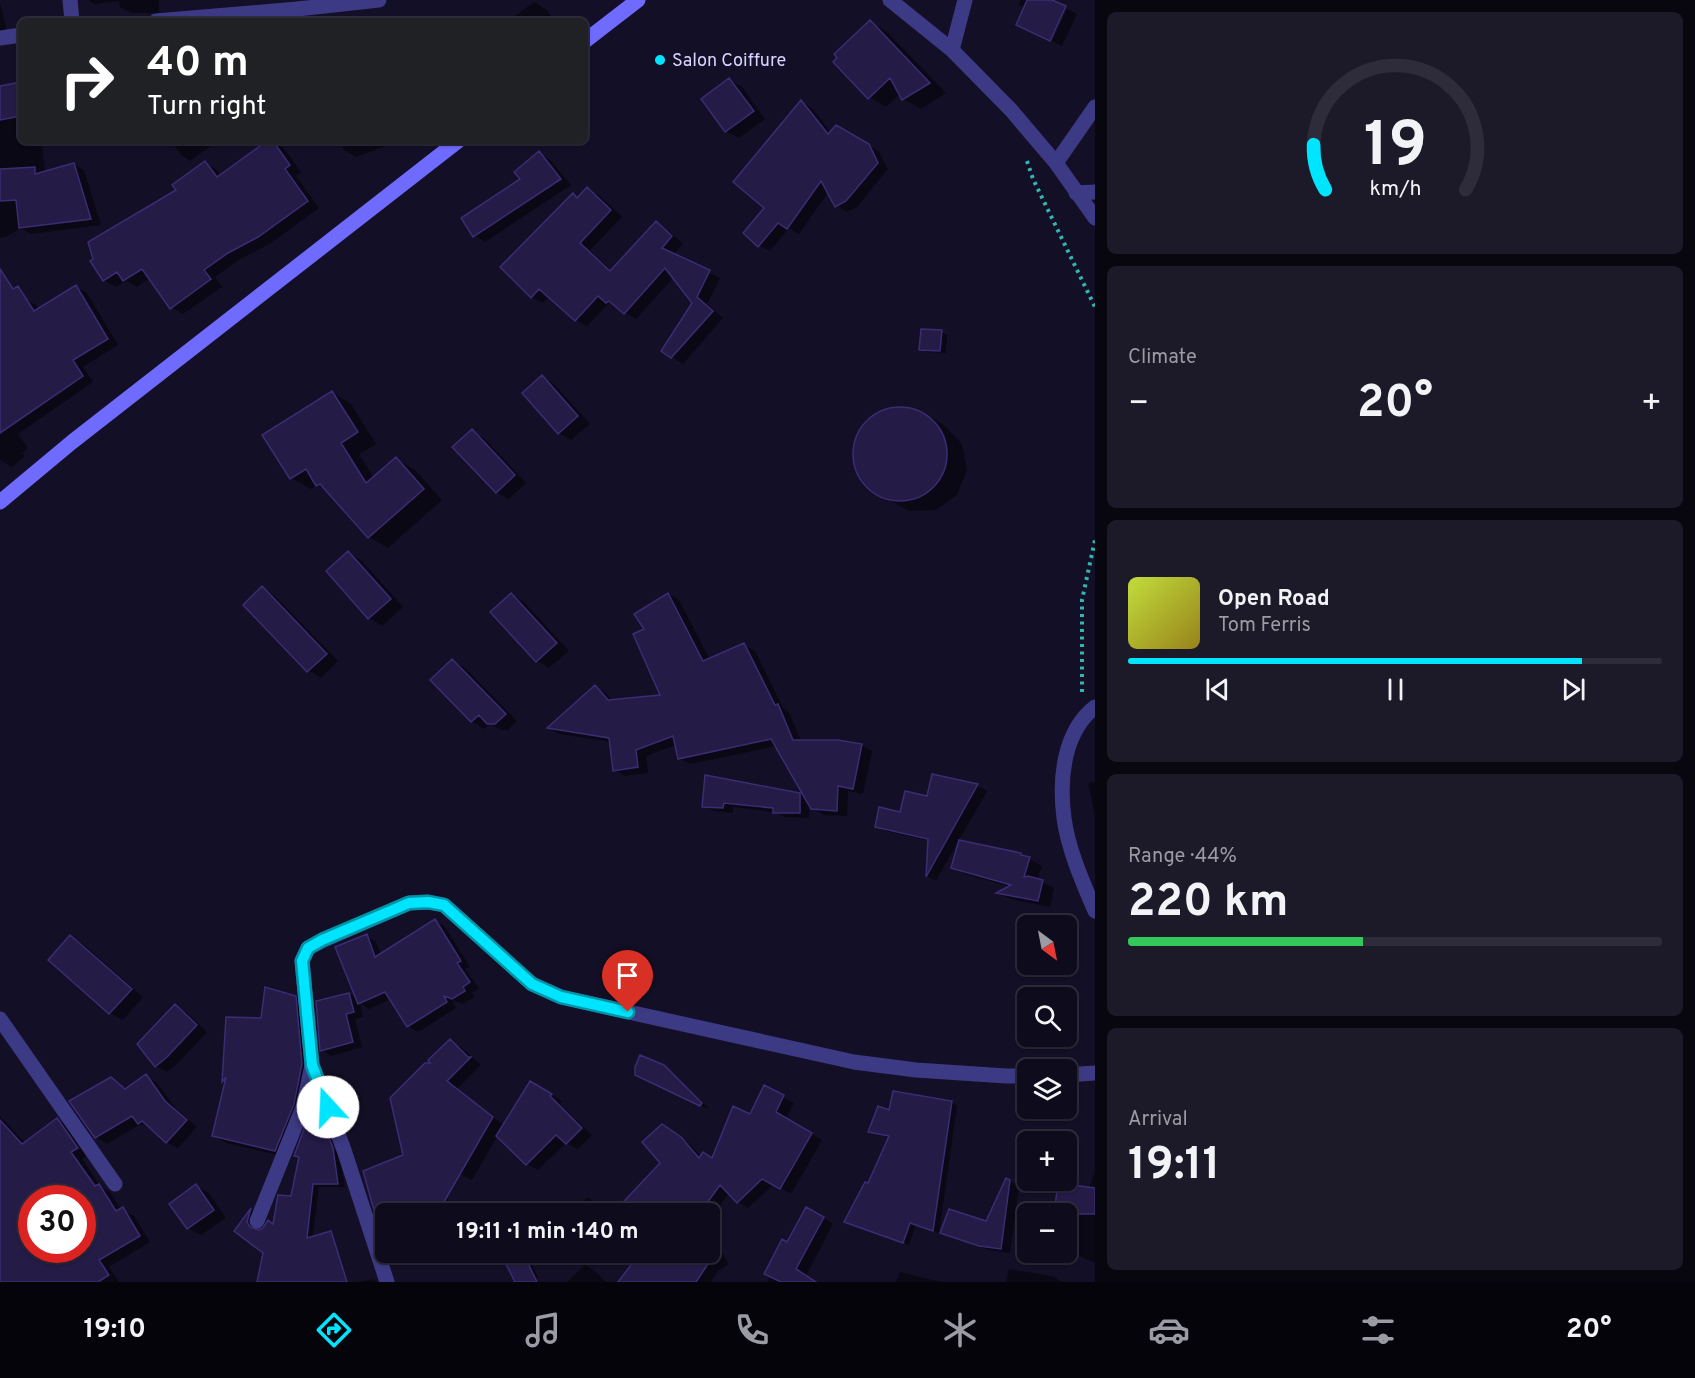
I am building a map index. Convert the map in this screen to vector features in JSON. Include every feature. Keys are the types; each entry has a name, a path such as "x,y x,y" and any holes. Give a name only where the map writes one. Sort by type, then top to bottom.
{"main road":[{"path":"588,39 638,0"},
{"path":"0,502 72,442 454,144"}],"street":[{"path":"70,0 72,18"},
{"path":"191,18 379,0"},
{"path":"890,0 952,50 1011,110 1056,163 1095,218"},
{"path":"952,50 965,0"},
{"path":"0,38 18,35"},
{"path":"1056,163 1095,107"},
{"path":"1076,193 1095,192"},
{"path":"1095,707 1083,717 1070,741 1063,776 1064,819 1079,875 1095,911"},
{"path":"387,1282 344,1150 312,1065 302,961 308,948 322,940 409,903 428,902 444,905 532,984 561,997 854,1062 916,1070 1017,1076"},
{"path":"0,1019 115,1184"},
{"path":"256,1221 303,1107 312,1065"},
{"path":"1077,1074 1095,1073"}],"path":[{"path":"1025,156 1033,179 1095,307"},
{"path":"1083,717 1082,600 1095,540"}],"building":[{"path":"1027,0 1052,0 1066,6 1050,41 1016,25"},
{"path":"870,20 930,83 902,100 890,78 868,99 833,62 837,58 834,54"},
{"path":"729,78 754,111 725,132 701,99"},
{"path":"18,83 18,117 0,120 0,86"},
{"path":"801,100 828,134 836,125 869,144 878,163 846,201 835,207 821,181 787,229 778,223 758,247 743,233 764,208 733,182"},
{"path":"263,144 275,144 290,165 285,169 308,201 258,237 228,253 204,270 211,279 170,309 142,269 123,281 117,272 103,281 90,261 93,259 88,242 176,190 172,185 205,161 217,177"},
{"path":"539,151 561,179 473,237 461,218 520,179 514,172"},
{"path":"74,163 91,219 19,228 16,200 0,201 0,169 35,167 35,174"},
{"path":"587,187 611,210 580,243 610,271 656,221 672,236 662,248 710,270 697,297 713,311 671,358 661,351 692,303 665,268 624,314 609,301 606,303 598,296 575,321 539,289 531,298 500,267 573,193 577,198"},
{"path":"0,269 13,289 18,286 34,311 76,285 108,339 73,360 83,376 0,433"},
{"path":"921,329 942,330 940,351 919,350"},
{"path":"542,375 578,416 558,434 522,393"},
{"path":"332,391 358,432 341,443 366,483 396,457 424,489 368,538 320,484 316,486 306,469 290,479 262,435"},
{"path":"900,407 918,410 933,421 944,436 947,454 944,472 933,487 918,498 900,501 882,498 867,487 856,472 853,454 856,436 867,421 882,410"},
{"path":"472,429 515,475 496,493 452,447"},
{"path":"348,551 391,599 368,619 326,571"},
{"path":"262,586 327,654 307,672 243,605"},
{"path":"511,593 557,643 536,662 490,612"},
{"path":"668,593 703,661 744,643 775,705 778,704 793,740 838,740 862,744 853,789 838,786 837,811 811,809 771,739 678,759 673,736 636,750 638,767 613,771 609,738 547,728 595,685 608,700 660,695 633,634 644,629 634,614"},
{"path":"452,659 506,714 495,724 487,724 479,715 471,722 430,680"},
{"path":"932,774 978,784 926,877 928,839 875,827 879,807 900,812 905,791 927,796"},
{"path":"705,775 800,793 800,813 773,813 773,808 724,803 723,808 702,807"},
{"path":"959,840 1030,857 1024,877 1043,880 1038,901 996,893 1011,885 951,868"},
{"path":"435,919 461,961 457,963 470,982 463,987 465,991 452,999 444,996 447,1002 407,1027 385,992 358,1004 335,947 367,934 375,957"},
{"path":"70,935 132,989 109,1014 48,960"},
{"path":"265,987 296,996 302,1064 294,1104 275,1151 212,1136 226,1077 222,1082 226,1017 261,1018"},
{"path":"349,993 354,1012 346,1014 353,1042 320,1051 316,1001"},
{"path":"175,1004 197,1025 155,1067 137,1044"},
{"path":"450,1039 468,1057 471,1057 447,1081 493,1117 443,1203 375,1203 375,1214 363,1171 403,1155 390,1098 425,1063 430,1063 428,1060"},
{"path":"640,1055 664,1065 702,1103 700,1106 635,1075 635,1067"},
{"path":"146,1074 165,1101 187,1120 166,1143 142,1121 138,1124 132,1116 95,1138 69,1101 111,1077 125,1089"},
{"path":"530,1081 552,1094 550,1096 582,1128 566,1144 556,1135 526,1165 496,1136"},
{"path":"764,1085 784,1095 776,1112 812,1133 780,1189 762,1179 737,1203 720,1185 707,1203 622,1203 660,1163 642,1142 662,1124 681,1137 699,1158 703,1152 712,1158 733,1106 750,1114"},
{"path":"893,1091 952,1101 933,1231 910,1223 903,1243 844,1222 865,1182 868,1183 889,1136 868,1132 878,1106 889,1110"},
{"path":"316,1104 333,1148 338,1184 313,1184 307,1238 331,1231 347,1282 257,1282 263,1253 234,1231 251,1208 247,1222 250,1227 259,1230 268,1220 273,1224 278,1195 291,1196 299,1157 294,1156 313,1105"},
{"path":"57,1118 78,1148 71,1152 94,1185 18,1185 18,1263 96,1263 96,1186 99,1184 116,1211 123,1207 140,1236 99,1260 109,1275 98,1282 0,1282 0,1120 22,1144"},
{"path":"1006,1178 1010,1180 1001,1249 979,1246 940,1233 949,1209 986,1221"},
{"path":"196,1184 214,1210 187,1229 169,1204"},
{"path":"1077,1186 1095,1188 1095,1214 1077,1214 1077,1203 1055,1203 1057,1191 1077,1191"},
{"path":"806,1207 824,1217 796,1269 816,1282 781,1282 764,1274 782,1239 787,1242"},
{"path":"506,1263 528,1263 537,1282 515,1282"},
{"path":"633,1263 709,1263 696,1282 618,1282"}],"place":[{"name":"Salon Coiffure","path":"660,60"}],"route":[{"path":"328,1107 312,1065 302,961 308,948 322,940 409,903 428,902 444,905 532,984 561,997 628,1012"}]}
